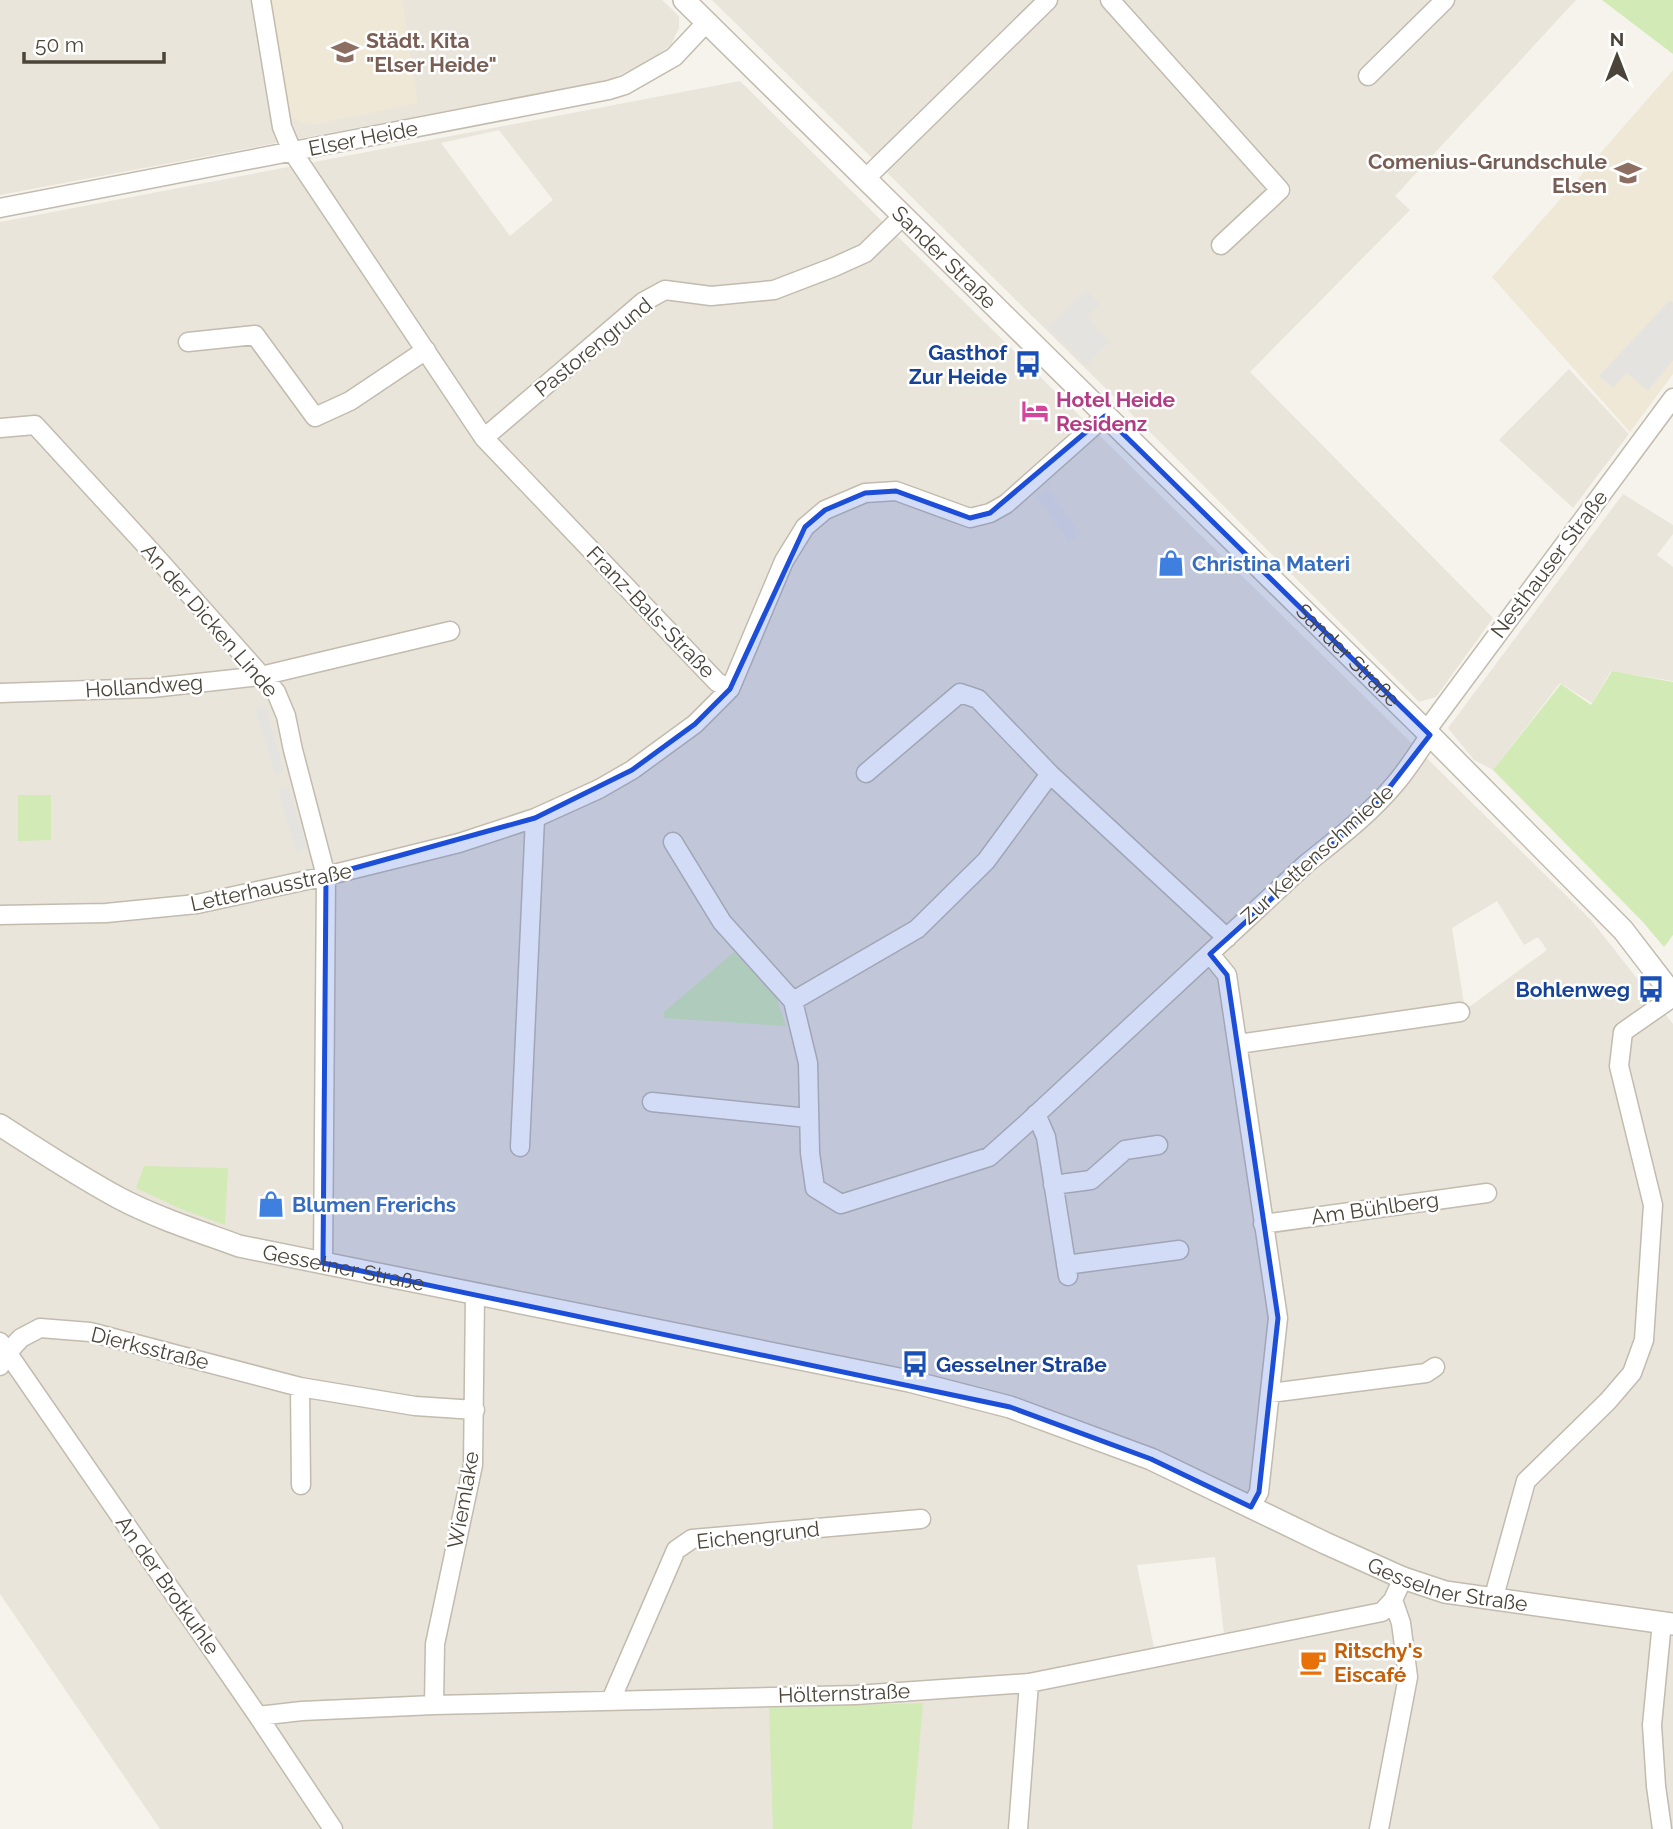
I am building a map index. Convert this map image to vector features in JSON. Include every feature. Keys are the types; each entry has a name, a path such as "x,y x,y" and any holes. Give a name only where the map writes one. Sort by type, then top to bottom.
{"street":[{"name":"Franz-Bals-Straße","path":"261,0 282,127 292,151 484,438 717,682 730,689 785,561 805,527 825,510 864,493 896,491 970,518 990,513 1006,504 1105,416"},
{"name":"Sander Straße","path":"684,0 1428,733 1623,930 1673,996"},
{"path":"865,179 1048,0"},
{"path":"1110,0 1280,190 1221,245"},
{"path":"1368,76 1445,0"},
{"name":"Elser Heide","path":"0,208 609,90 625,85 674,57 706,23"},
{"name":"Pastorengrund","path":"484,438 643,302 665,290 711,296 774,290 865,253 904,216"},
{"path":"188,342 255,335 315,417 350,401 426,350"},
{"name":"Nesthauser Straße","path":"1428,733 1673,398"},
{"name":"An der Dicken Linde","path":"0,428 35,425 275,692 286,716 326,876 323,1263"},
{"name":"Hollandweg","path":"0,693 152,688 261,676 450,631"},
{"name":"Letterhausstraße","path":"0,915 106,913 197,904 459,843 535,818 599,789 632,770 695,724 730,689"},
{"name":"Zur Kettenschmiede","path":"866,773 960,693 978,699 1050,774 1227,937"},
{"name":"Zur Kettenschmiede","path":"673,842 722,922 793,1002 808,1063 808,1118 815,1188 841,1204 989,1157 1306,864 1375,806 1396,783 1428,733"},
{"path":"793,1002 916,929 986,861 1050,774"},
{"path":"520,1147 535,818"},
{"path":"1210,954 1227,975 1278,1318 1259,1492 1251,1507"},
{"path":"1493,1600 1526,1481 1608,1401 1632,1373 1644,1339 1653,1205 1619,1066 1623,1031 1673,996"},
{"path":"1238,1044 1460,1012"},
{"path":"652,1102 808,1118"},
{"path":"1036,1114 1046,1137 1067,1270 1179,1250"},
{"name":"Gesselner Straße","path":"0,1125 120,1198 177,1224 239,1245 909,1381 1010,1406 1150,1459 1403,1578 1445,1592 1668,1623"},
{"path":"1053,1185 1091,1180 1125,1150 1158,1145"},
{"name":"Am Bühlberg","path":"1263,1224 1487,1192"},
{"name":"Wiemlake","path":"434,1705 435,1644 473,1465 475,1294"},
{"name":"Dierksstraße","path":"2,1354 21,1338 40,1328 90,1332 300,1387 415,1406 475,1410"},
{"name":"An der Brotkuhle","path":"2,1354 258,1716 333,1829"},
{"path":"1270,1394 1426,1373 1435,1367"},
{"path":"300,1387 300,1485"},
{"name":"Eichengrund","path":"611,1700 676,1550 692,1539 921,1519"},
{"path":"1379,1829 1408,1677 1401,1623 1393,1600 1403,1578"},
{"name":"Hölternstraße","path":"258,1716 434,1705 856,1695 1029,1683 1382,1612 1393,1600"},
{"path":"1662,1829 1652,1725 1668,1623"},
{"path":"1018,1829 1029,1683"}],"highlighted area":[{"path":"1105,416 1430,735 1375,806 1210,954 1227,975 1278,1318 1259,1492 1251,1507 1151,1459 1010,1407 323,1263 326,876 535,818 632,770 695,724 730,689 805,527 825,510 865,493 896,491 970,518 990,513"}],"shaded area":[{"path":"0,0 662,0 679,16 679,28 671,45 647,62 607,81 0,195"},
{"name":"Städt. Kita \"Elser Heide\"","path":"271,0 402,0 418,103 316,124 302,123 290,116"},
{"path":"712,0 1576,0 1395,196 1410,210 1250,372 1493,618 1436,697 1419,702"},
{"name":"Comenius-Grundschule Elsen","path":"1673,70 1673,374 1630,432 1492,277"},
{"path":"740,81 1591,920 1673,1024 1673,1829 160,1829 0,1594 0,222","holes":["499,130 553,200 510,236 441,143","1497,901 1524,945 1538,937 1547,950 1465,1010 1452,928","1215,1557 1224,1634 1154,1647 1137,1565"]},
{"path":"1086,290 1100,304 1087,317 1110,341 1086,366 1048,328"},
{"path":"1670,300 1673,303 1673,360 1648,391 1627,373 1613,388 1599,376"},
{"path":"1569,369 1629,434 1573,508 1499,440"},
{"path":"1048,488 1080,534 1069,542 1036,496"},
{"path":"1623,494 1673,525 1673,534 1657,555 1673,567 1673,681 1611,671 1592,703 1560,683 1493,770 1474,760 1448,728"},
{"path":"265,706 284,771 275,774 255,708"},
{"path":"289,787 307,849 296,852 278,790"}],"green space":[{"path":"1602,0 1673,0 1673,54"},
{"path":"1612,671 1673,682 1673,935 1664,947 1642,921 1493,770 1561,684 1591,705"},
{"path":"18,795 51,795 51,840 18,841"},
{"path":"734,952 776,997 786,1026 664,1018 664,1012"},
{"path":"144,1166 228,1168 225,1225 181,1209 136,1188"},
{"path":"923,1703 912,1829 773,1829 769,1708"}],"place":[{"name":"Städt. Kita \"Elser Heide\"","path":"345,52"},
{"name":"Comenius-Grundschule Elsen","path":"1628,173"},
{"name":"Gasthof Zur Heide","path":"1028,364"},
{"name":"Hotel Heide Residenz","path":"1035,411"},
{"name":"Christina Materi","path":"1171,563"},
{"name":"Bohlenweg","path":"1651,989"},
{"name":"Blumen Frerichs","path":"271,1204"},
{"name":"Gesselner Straße","path":"915,1364"},
{"name":"Ritschy's Eiscafé","path":"1313,1662"}]}
